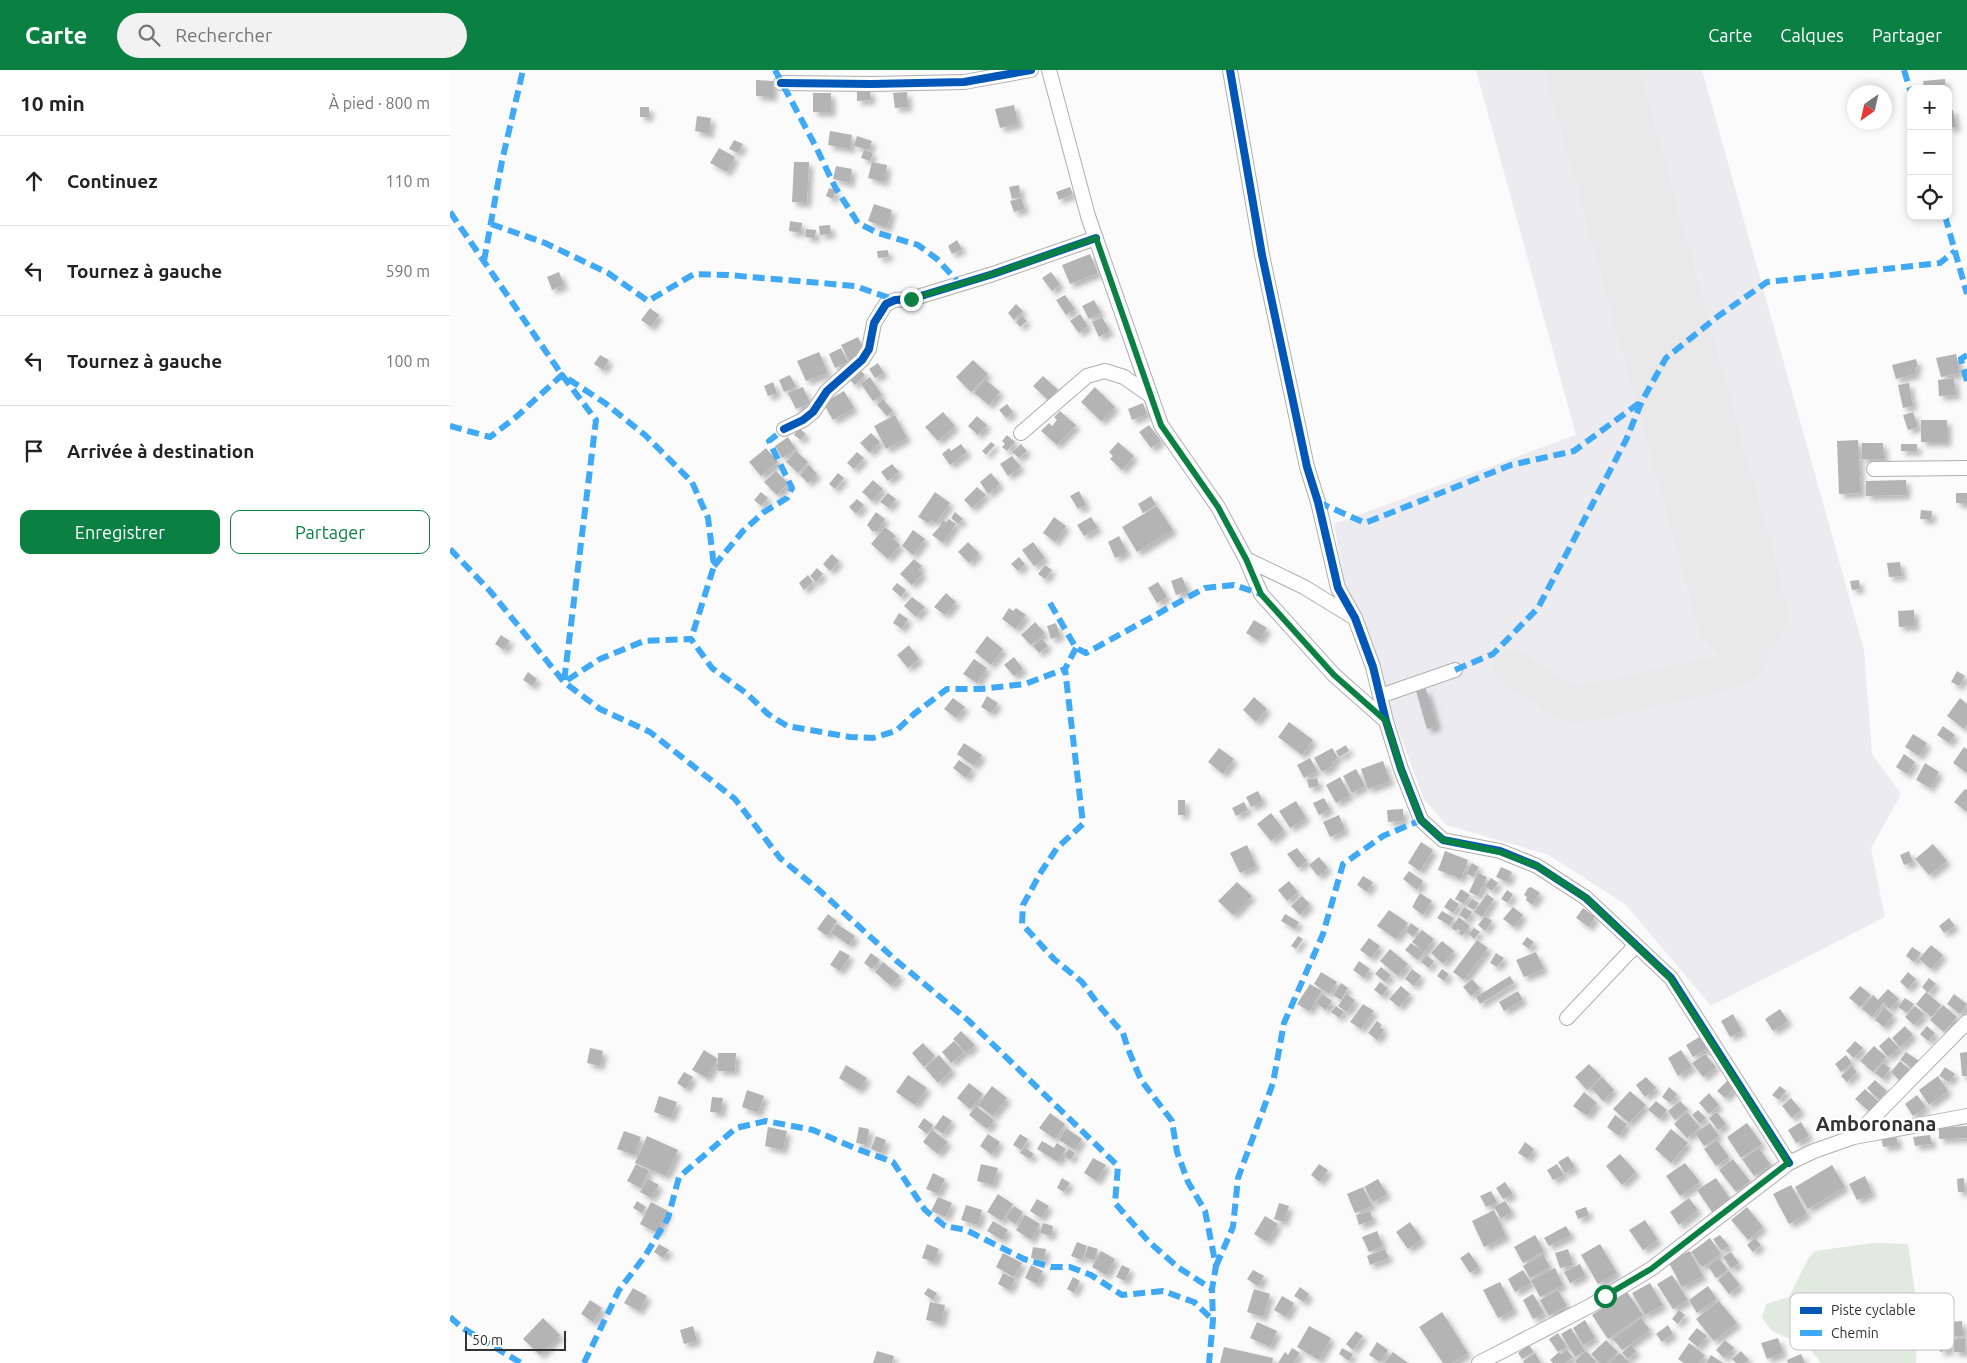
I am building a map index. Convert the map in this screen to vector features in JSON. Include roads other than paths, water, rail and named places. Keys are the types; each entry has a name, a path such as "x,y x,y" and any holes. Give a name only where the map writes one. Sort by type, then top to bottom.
{"street":[{"path":"781,83 964,82 1031,70"},
{"path":"1049,70 1088,216 1161,425 1218,507 1246,559 1261,594 1334,675 1386,721"},
{"path":"1230,70 1262,255 1307,467 1318,502 1338,588 1355,618 1373,667 1386,721 1401,769 1421,820 1443,840 1500,852 1537,866 1586,898 1670,978 1788,1163"},
{"path":"784,429 803,420 814,412 827,391 862,360 870,349 874,322 886,304 895,300 911,299 993,274 1096,238"},
{"path":"1021,433 1087,376 1105,371 1124,376 1151,396"},
{"path":"1874,469 1967,468"},
{"path":"1246,559 1304,586 1355,618"},
{"path":"1380,696 1455,670"},
{"path":"1567,1018 1636,945"},
{"path":"1854,1137 1967,1022"},
{"path":"1478,1363 1590,1306 1651,1269 1788,1163 1814,1151 1854,1137 1967,1116"}],"district":[{"name":"Amboronana","path":"1876,1123"}]}
